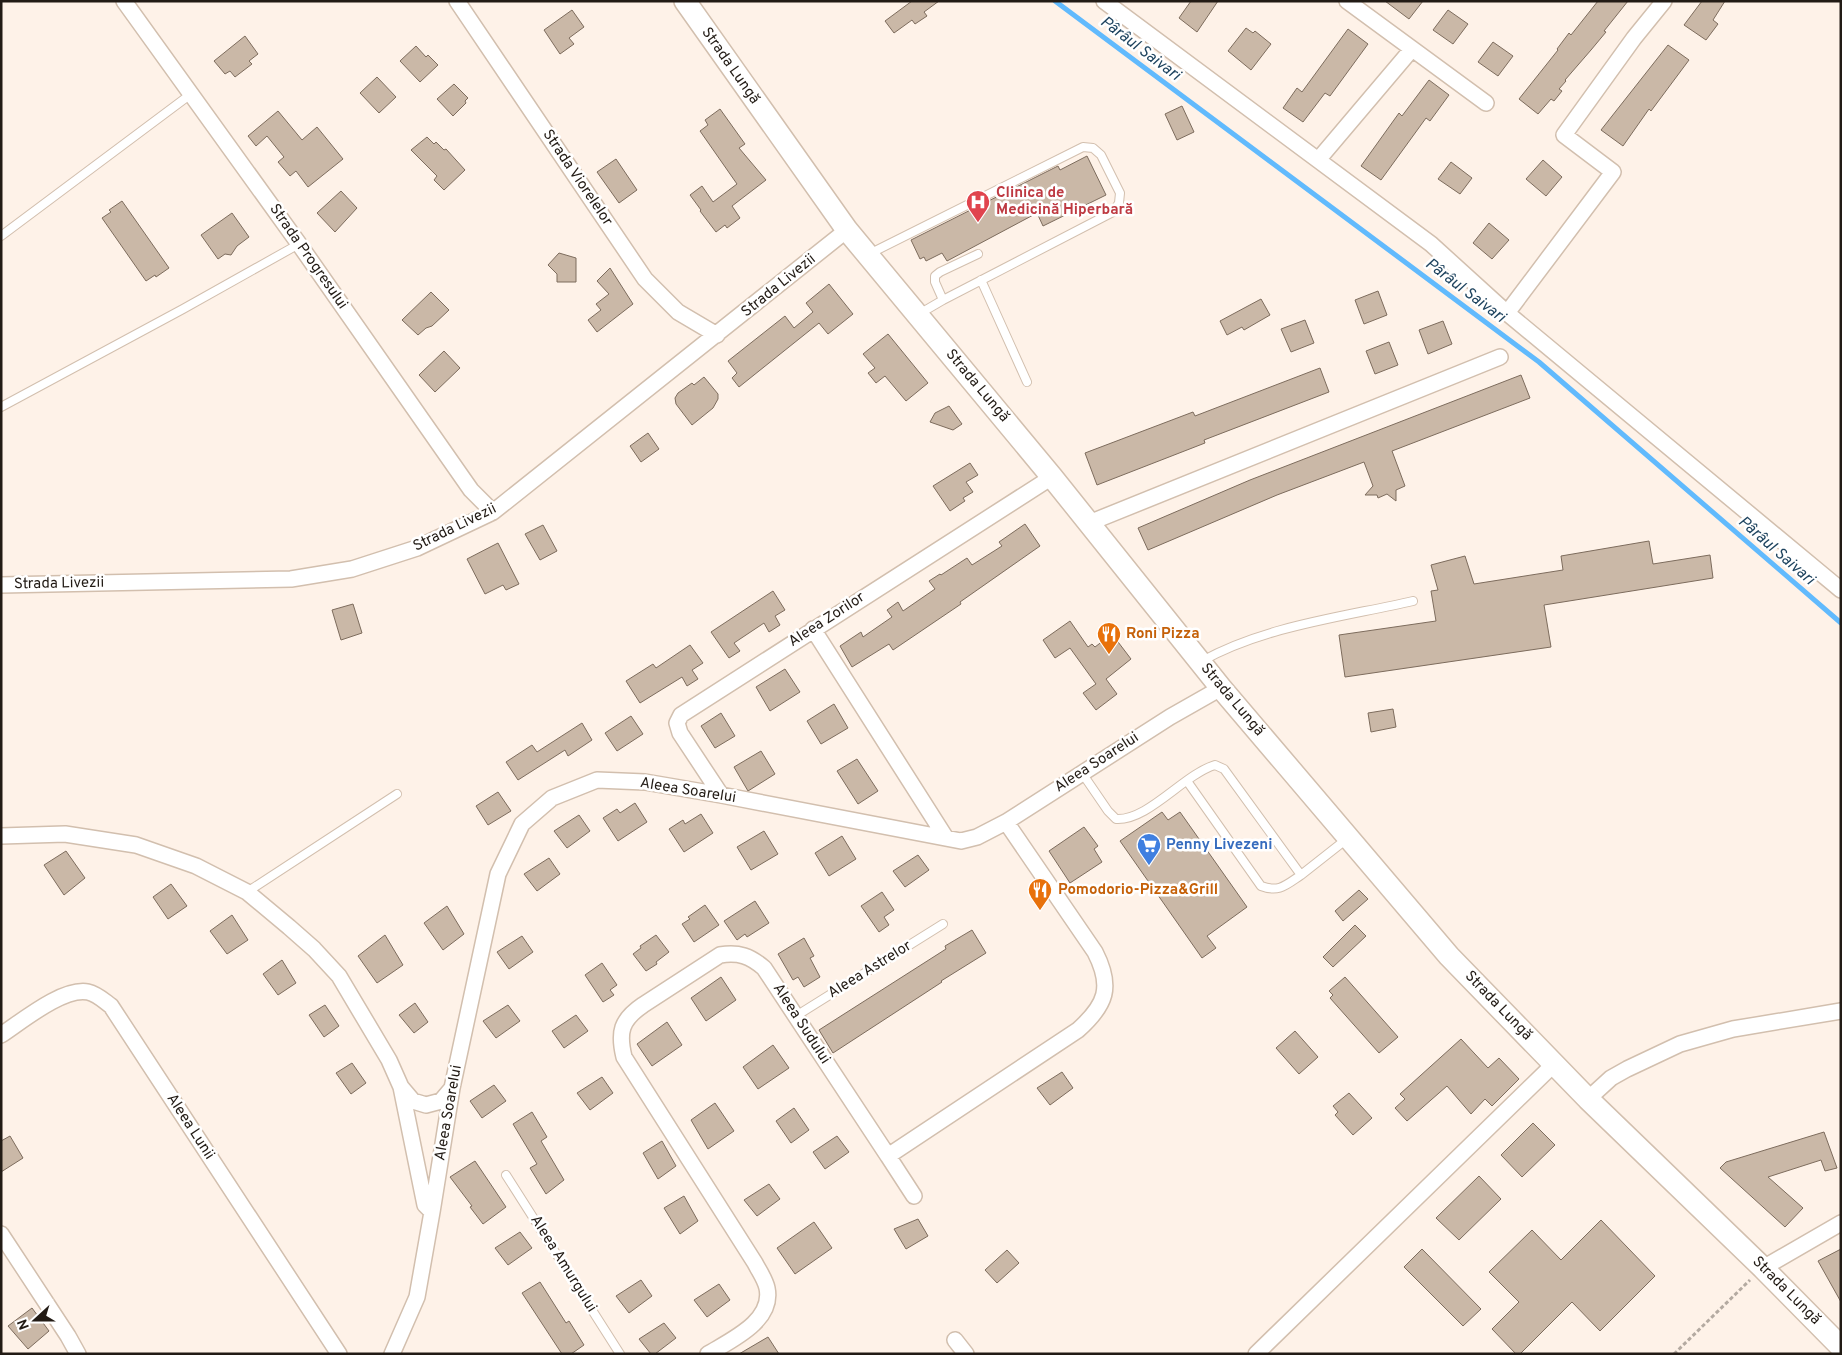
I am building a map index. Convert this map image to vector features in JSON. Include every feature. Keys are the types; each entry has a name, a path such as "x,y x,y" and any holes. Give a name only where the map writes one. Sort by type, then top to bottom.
{"main road":[{"name":"Strada Lungă","path":"685,1 847,230 1052,477 1221,688 1449,956 1588,1099 1763,1268 1841,1347"}],"street":[{"name":"Strada Progresului","path":"124,1 299,244 471,490 493,512"},
{"name":"Strada Viorelelor","path":"457,1 645,279 678,312 717,335"},
{"path":"1104,1 1430,244 1507,313 1841,590"},
{"path":"1347,1 1486,103"},
{"path":"1507,313 1613,172 1564,135 1634,38 1664,1"},
{"path":"1318,160 1412,49"},
{"name":"Strada Livezii","path":"1,585 291,579 352,569 417,548 493,512 847,230"},
{"path":"1089,523 1500,357"},
{"name":"Aleea Zorilor","path":"720,795 680,733 677,723 681,715 1052,477"},
{"path":"813,629 946,838"},
{"name":"Aleea Soarelui","path":"392,1354 417,1297 452,1088 498,874 522,824 552,798 598,780 646,782 961,841 977,837 1006,822 1170,717 1221,688"},
{"path":"888,1156 1078,1030 1098,1008 1105,994 1102,966 1095,952 1006,822"},
{"name":"Aleea Soarelui","path":"1,836 65,834 136,845 196,866 247,892 314,949 339,976 389,1060 401,1087 424,1201 432,1212"},
{"name":"Aleea Sudului","path":"708,1354 742,1333 763,1313 767,1289 755,1264 624,1057 621,1032 625,1022 632,1013 642,1005 720,955 732,953 745,955 754,960 764,968 914,1196"},
{"name":"Aleea Lunii","path":"1,1035 56,999 71,993 86,991 98,995 111,1006 339,1354"},
{"path":"1588,1099 1619,1073 1680,1044 1733,1029 1841,1011"},
{"path":"1256,1354 1554,1064"},
{"path":"401,1087 413,1101 426,1105 441,1101 452,1088"},
{"path":"1763,1268 1841,1223"},
{"path":"1,1234 78,1354"},
{"path":"955,1340 966,1354"}],"lane":[{"path":"1,236 191,94"},
{"path":"868,255 1083,148 1093,148 1101,155 1120,193 1119,203 1113,212 917,314"},
{"path":"1,407 299,244"},
{"path":"943,300 935,282 935,276 978,254"},
{"path":"981,280 1027,382"},
{"path":"1200,662 1224,649 1264,634 1413,601"},
{"path":"1082,774 1108,811 1116,819 1126,819 1137,815 1208,767 1215,765 1224,769 1300,875"},
{"path":"1187,781 1261,886 1270,890 1282,888 1349,838"},
{"path":"247,892 397,794"},
{"name":"Aleea Astrelor","path":"796,1016 943,924"},
{"name":"Aleea Amurgului","path":"506,1175 620,1354"}],"path":[{"path":"1674,1354 1763,1268"}],"building":[{"path":"912,1 939,1 924,12 927,16 915,24 912,20 894,33 885,21"},
{"path":"1191,1 1218,1 1197,32 1179,18"},
{"path":"1385,1 1423,1 1409,19"},
{"path":"1598,1 1628,1 1604,31 1606,32 1565,80 1559,89 1562,91 1554,101 1551,99 1538,114 1519,99 1569,33 1571,35"},
{"path":"1702,1 1725,1 1713,20 1718,24 1706,40 1684,25"},
{"path":"572,10 584,27 569,38 574,44 560,54 544,30"},
{"path":"1448,10 1468,24 1453,44 1433,30"},
{"path":"1246,28 1253,33 1255,31 1271,44 1251,70 1228,51"},
{"path":"1348,29 1368,44 1330,96 1325,93 1303,122 1283,108 1297,88 1302,92"},
{"path":"245,36 258,54 249,61 252,64 235,77 230,71 225,74 214,61"},
{"path":"1493,42 1513,56 1498,76 1478,62"},
{"path":"1668,45 1689,60 1651,111 1649,109 1623,146 1601,130"},
{"path":"416,46 426,57 428,55 438,65 420,82 400,61"},
{"path":"377,77 396,97 379,113 360,93"},
{"path":"1429,80 1449,95 1430,121 1426,118 1381,180 1361,166 1399,113 1402,116"},
{"path":"454,84 468,98 465,101 466,103 453,116 437,99"},
{"path":"1182,106 1194,132 1177,140 1165,114"},
{"path":"720,109 745,144 739,148 766,180 732,206 740,218 727,228 725,225 716,232 690,195 702,186 713,202 737,184 700,131 708,125 705,120"},
{"path":"278,111 302,140 317,127 343,159 308,187 296,171 290,176 278,162 284,157 267,136 256,146 248,136"},
{"path":"427,137 434,144 436,142 444,150 446,149 465,170 444,190 434,180 437,176 411,150"},
{"path":"1087,156 1106,195 1043,226 1037,213 947,261 942,253 926,261 924,257 920,259 911,240 1058,166 1060,170"},
{"path":"616,159 637,190 619,203 597,172"},
{"path":"1543,160 1562,177 1546,196 1526,179"},
{"path":"1451,162 1472,178 1460,194 1438,179"},
{"path":"341,191 357,208 335,232 317,213"},
{"path":"122,201 169,268 146,281 102,218 111,212 109,210"},
{"path":"232,213 249,237 237,246 231,255 225,254 218,259 201,235"},
{"path":"1489,223 1509,240 1492,259 1473,243"},
{"path":"559,253 576,258 576,282 557,282 557,274 548,265"},
{"path":"610,268 633,304 597,332 588,320 601,310 596,304 609,294 597,281"},
{"path":"829,284 853,314 828,334 819,323 739,387 732,378 737,373 728,361 785,316 794,328 813,312 806,303"},
{"path":"1378,291 1387,315 1364,324 1355,300"},
{"path":"431,292 449,310 432,326 426,328 418,335 402,320"},
{"path":"1261,299 1270,315 1244,330 1242,327 1227,335 1220,321"},
{"path":"1305,320 1314,343 1291,352 1281,329"},
{"path":"1443,321 1452,344 1428,354 1419,330"},
{"path":"888,334 928,383 906,401 885,376 876,383 868,373 875,368 863,354"},
{"path":"1389,342 1398,365 1375,374 1366,351"},
{"path":"444,351 460,368 435,392 419,375"},
{"path":"1320,368 1329,392 1204,440 1205,443 1097,485 1085,453 1193,412 1195,416"},
{"path":"1521,375 1530,398 1392,451 1405,486 1396,490 1396,501 1387,494 1378,498 1377,495 1365,495 1373,486 1364,462 1277,495 1148,550 1138,528 1250,480"},
{"path":"704,377 718,394 718,399 713,408 692,425 676,404 675,398 678,393 692,383 694,385"},
{"path":"949,406 962,424 953,430 930,422 935,413"},
{"path":"648,433 659,449 641,462 630,446"},
{"path":"970,463 978,475 966,482 973,492 963,498 965,501 950,511 933,486"},
{"path":"1025,524 1040,546 960,602 961,604 893,650 889,644 852,667 840,646 861,632 863,637 892,617 887,610 898,602 903,611 935,589 929,581 940,574 967,558 972,565 1002,546 999,542"},
{"path":"543,525 557,551 540,560 525,534"},
{"path":"1649,541 1653,564 1710,555 1713,578 1544,605 1551,647 1345,677 1339,635 1436,621 1431,591 1438,590 1431,565 1465,556 1474,584 1563,570 1561,556"},
{"path":"498,543 519,584 506,590 503,585 485,594 467,559"},
{"path":"773,591 785,610 775,616 780,625 769,632 764,623 734,643 740,651 729,658 711,632"},
{"path":"353,604 362,633 341,640 332,610"},
{"path":"1070,621 1088,647 1092,644 1095,647 1112,634 1131,659 1106,679 1117,694 1096,710 1083,693 1096,684 1070,648 1055,658 1043,640"},
{"path":"690,645 703,663 692,670 698,679 687,686 682,677 640,703 626,681 653,664 656,668"},
{"path":"785,669 800,692 770,711 756,687"},
{"path":"834,704 848,728 821,744 807,721"},
{"path":"1393,709 1396,727 1371,732 1368,713"},
{"path":"721,713 735,736 715,748 701,726"},
{"path":"631,716 643,734 617,751 605,733"},
{"path":"582,723 592,740 568,756 565,750 518,780 506,762 532,745 537,752"},
{"path":"761,751 775,774 748,791 734,767"},
{"path":"857,759 878,791 858,804 837,771"},
{"path":"498,792 511,811 488,825 476,806"},
{"path":"635,803 647,822 618,841 603,818 617,809 620,813"},
{"path":"1162,812 1168,820 1180,812 1247,907 1207,936 1216,948 1202,958 1120,841"},
{"path":"701,814 713,833 684,852 669,829 683,820 685,824"},
{"path":"579,815 590,831 567,848 554,831"},
{"path":"1084,827 1098,846 1094,849 1102,862 1070,883 1049,851"},
{"path":"764,831 778,854 751,870 737,847"},
{"path":"842,836 856,859 829,876 815,853"},
{"path":"66,851 85,878 64,895 44,865"},
{"path":"918,855 929,870 905,887 893,871"},
{"path":"549,858 560,874 537,891 524,874"},
{"path":"171,884 187,906 168,919 153,897"},
{"path":"1359,890 1368,899 1343,921 1335,911"},
{"path":"882,892 894,910 884,917 889,925 879,932 861,906"},
{"path":"755,901 769,923 747,937 745,934 737,940 724,921"},
{"path":"705,905 719,925 694,942 682,924 690,919 688,917"},
{"path":"447,906 464,934 443,950 424,923"},
{"path":"232,915 248,940 227,954 210,931"},
{"path":"1355,925 1366,936 1333,967 1323,957"},
{"path":"972,930 986,953 833,1053 819,1030 946,949 945,946"},
{"path":"385,935 403,965 377,983 358,956"},
{"path":"656,935 669,952 656,962 657,964 646,971 633,954 641,948 640,946"},
{"path":"522,936 533,952 509,969 497,952"},
{"path":"804,938 814,956 810,958 820,977 804,987 798,977 793,980 778,954"},
{"path":"282,960 296,983 278,995 263,974"},
{"path":"602,963 617,985 610,990 614,995 603,1002 585,975"},
{"path":"721,977 736,1000 706,1021 691,998"},
{"path":"1345,977 1398,1037 1379,1053 1330,998 1333,995 1329,991"},
{"path":"415,1003 428,1022 414,1033 399,1015"},
{"path":"325,1005 339,1026 324,1037 309,1015"},
{"path":"508,1005 520,1021 496,1038 483,1021"},
{"path":"576,1015 588,1031 564,1048 552,1031"},
{"path":"667,1022 682,1045 652,1066 637,1044"},
{"path":"1295,1031 1318,1057 1299,1074 1276,1048"},
{"path":"1461,1039 1488,1068 1499,1058 1519,1079 1492,1106 1485,1099 1471,1114 1447,1086 1407,1121 1395,1108 1405,1099 1400,1094"},
{"path":"773,1045 789,1068 758,1089 743,1067"},
{"path":"352,1063 366,1083 351,1094 336,1073"},
{"path":"1062,1072 1073,1088 1050,1105 1037,1088"},
{"path":"602,1077 613,1093 590,1110 577,1093"},
{"path":"494,1085 506,1101 482,1118 470,1101"},
{"path":"1349,1093 1372,1118 1353,1135 1335,1115 1338,1112 1333,1106"},
{"path":"715,1103 734,1131 708,1149 691,1120"},
{"path":"794,1108 809,1130 791,1143 776,1121"},
{"path":"532,1112 547,1137 541,1141 564,1180 546,1194 530,1168 537,1164 513,1124"},
{"path":"1533,1123 1555,1145 1522,1177 1501,1155"},
{"path":"1824,1132 1837,1168 1825,1171 1821,1160 1768,1177 1803,1208 1785,1227 1720,1168 1726,1162"},
{"path":"10,1136 23,1158 1,1172 1,1141"},
{"path":"837,1136 849,1152 825,1169 813,1152"},
{"path":"662,1141 676,1166 658,1179 643,1153"},
{"path":"475,1161 506,1207 483,1224 450,1177"},
{"path":"1479,1176 1501,1199 1459,1240 1436,1218"},
{"path":"769,1184 780,1199 757,1216 744,1200"},
{"path":"684,1196 698,1221 680,1234 664,1208"},
{"path":"918,1219 928,1236 906,1249 894,1229"},
{"path":"1601,1220 1655,1276 1600,1331 1572,1302 1520,1354 1516,1354 1492,1329 1519,1302 1489,1272 1532,1230 1561,1260"},
{"path":"814,1222 832,1248 795,1274 777,1248"},
{"path":"520,1232 532,1248 508,1265 495,1248"},
{"path":"1422,1249 1481,1309 1463,1326 1404,1267"},
{"path":"1841,1249 1841,1302 1818,1261"},
{"path":"1007,1250 1019,1263 997,1283 985,1270"},
{"path":"641,1280 652,1296 629,1313 616,1296"},
{"path":"540,1282 566,1323 569,1321 584,1345 571,1354 562,1354 522,1293"},
{"path":"719,1284 730,1300 707,1317 694,1300"},
{"path":"32,1308 49,1331 28,1349 8,1326"},
{"path":"664,1323 676,1338 655,1354 651,1354 639,1339"},
{"path":"768,1337 779,1354 739,1354"}],"waterway":[{"name":"Pârâul Saivari","path":"1055,1 1539,362 1841,623"}],"place":[{"name":"Clinica de Medicină Hiperbară","path":"978,223"},
{"name":"Roni Pizza","path":"1109,655"},
{"name":"Penny Livezeni","path":"1149,866"},
{"name":"Pomodorio-Pizza&Grill","path":"1040,911"}]}
